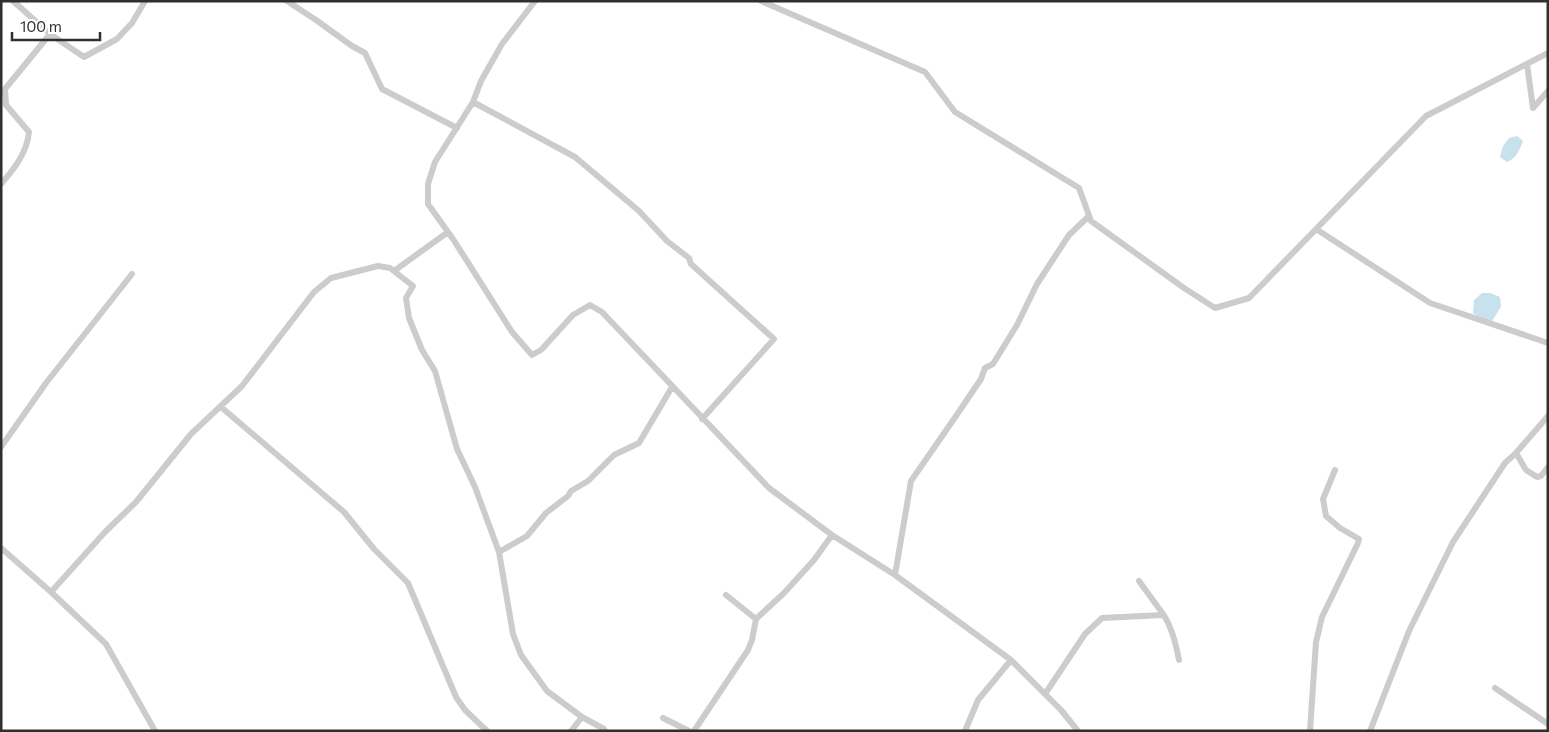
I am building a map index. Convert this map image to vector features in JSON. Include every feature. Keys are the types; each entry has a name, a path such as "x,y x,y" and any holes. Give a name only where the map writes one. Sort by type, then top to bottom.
{"street":[{"path":"13,1 50,34 84,57 118,39 132,23 145,1"},
{"path":"287,1 365,53 382,89 457,128"},
{"path":"535,1 502,44 473,102 435,162 428,184 428,204 512,332 532,355 541,350 573,315 590,305 602,312 662,373 672,387 769,488 832,535 895,575 1011,660 1078,731"},
{"path":"761,1 925,72 956,112 1079,188 1091,221 1215,308 1249,298 1426,116 1548,53"},
{"path":"1,184 19,160 28,143 29,132 6,105 4,89 50,34"},
{"path":"1527,64 1533,108 1548,91"},
{"path":"473,102 575,156 639,211 667,242 689,258 691,264 774,339 702,419"},
{"path":"895,575 911,482 961,410 981,379 985,368 993,364 1017,325 1038,284 1069,235 1089,216"},
{"path":"1316,229 1430,304 1548,343"},
{"path":"394,271 448,232"},
{"path":"51,592 105,532 136,502 191,434 242,386 314,292 331,278 378,266 390,268 413,286 406,298 409,318 422,350 435,371 457,449 476,487 499,552 513,634 520,655 547,691 582,717 605,731"},
{"path":"1,447 46,383 132,274"},
{"path":"499,552 526,536 546,513 568,496 571,491 588,482 614,455 639,444 672,387"},
{"path":"220,407 344,512 374,549 408,584 456,697 465,710 486,731"},
{"path":"1370,731 1409,630 1453,542 1505,463 1548,416"},
{"path":"1516,453 1526,470 1537,477 1541,476 1548,467"},
{"path":"1310,731 1316,642 1322,617 1359,539 1340,528 1326,516 1323,499 1335,470"},
{"path":"694,731 748,650 756,619 784,594 814,560 832,535"},
{"path":"1,548 106,644 155,731"},
{"path":"1139,580 1150,599 1164,615 1171,630 1179,660"},
{"path":"726,595 756,619"},
{"path":"1045,694 1085,634 1102,618 1164,615"},
{"path":"965,731 978,700 1011,660"},
{"path":"1496,688 1548,724"},
{"path":"571,731 582,717"},
{"path":"663,718 689,731"}],"water":[{"path":"1517,136 1523,141 1522,144 1515,156 1507,162 1500,157 1503,146 1509,138"},
{"path":"1482,293 1490,293 1500,297 1501,307 1492,321 1482,320 1473,313 1474,300"}]}
